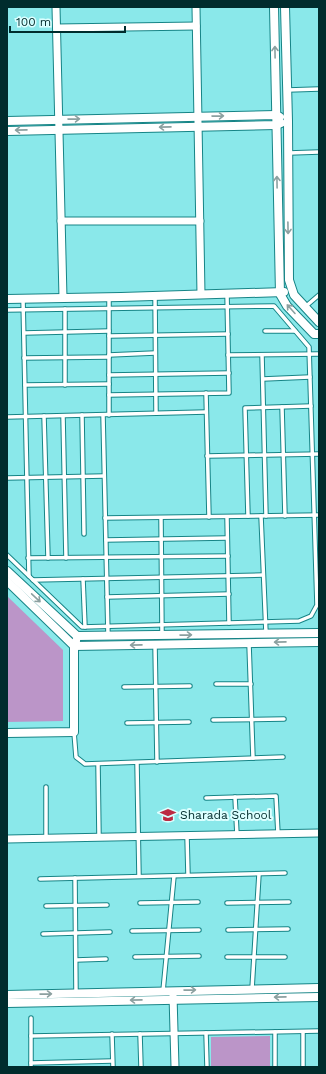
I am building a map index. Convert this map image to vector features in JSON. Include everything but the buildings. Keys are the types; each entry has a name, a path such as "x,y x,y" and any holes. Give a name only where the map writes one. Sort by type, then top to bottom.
{"street":[{"path":"56,7 63,298"},
{"path":"196,7 201,294"},
{"path":"274,7 280,294 287,306 314,334 319,334"},
{"path":"285,7 288,121 289,280 294,296 319,322"},
{"path":"57,28 196,26"},
{"path":"7,121 276,115 288,121"},
{"path":"7,131 276,125 288,121"},
{"path":"61,221 200,221"},
{"path":"7,299 292,292"},
{"path":"7,571 77,636 319,633"},
{"path":"7,581 74,646 319,642"},
{"path":"7,733 74,732 74,646 77,636"},
{"path":"7,839 319,833"},
{"path":"7,995 173,990 319,988"},
{"path":"173,990 175,1067"},
{"path":"7,1003 319,997"}],"lane":[{"path":"287,90 319,89"},
{"path":"288,153 319,152"},
{"path":"109,395 229,393 227,294"},
{"path":"305,308 319,294"},
{"path":"155,296 156,413"},
{"path":"109,297 109,414"},
{"path":"23,299 29,576"},
{"path":"7,310 274,306 309,347 312,454 317,515 317,606 311,616 299,622 82,627 7,555"},
{"path":"65,309 65,385"},
{"path":"24,333 109,331"},
{"path":"265,331 295,331"},
{"path":"109,336 228,334"},
{"path":"24,358 65,358 155,353"},
{"path":"228,355 319,354"},
{"path":"262,355 266,516"},
{"path":"109,375 229,373"},
{"path":"263,379 310,377"},
{"path":"25,385 109,384"},
{"path":"206,393 209,517"},
{"path":"248,516 245,408 311,406"},
{"path":"282,407 285,516"},
{"path":"7,417 206,412"},
{"path":"82,415 84,534"},
{"path":"102,415 108,636"},
{"path":"44,416 48,558"},
{"path":"63,416 66,558"},
{"path":"207,456 319,454"},
{"path":"7,478 104,476"},
{"path":"105,518 317,515"},
{"path":"261,516 266,634"},
{"path":"227,517 229,623"},
{"path":"161,518 162,635"},
{"path":"106,540 227,538"},
{"path":"28,558 228,556"},
{"path":"33,580 264,575"},
{"path":"83,579 85,627"},
{"path":"107,597 229,594"},
{"path":"249,643 253,758"},
{"path":"155,644 157,762"},
{"path":"216,684 251,684"},
{"path":"124,687 190,686"},
{"path":"213,720 284,719"},
{"path":"126,723 189,722"},
{"path":"74,732 76,757 85,764 283,757"},
{"path":"137,762 139,876"},
{"path":"98,764 99,837"},
{"path":"46,787 46,838"},
{"path":"206,798 276,796 278,834"},
{"path":"235,797 237,835"},
{"path":"187,836 188,875"},
{"path":"40,879 285,873"},
{"path":"252,989 259,874"},
{"path":"163,991 174,876"},
{"path":"75,878 76,993"},
{"path":"140,903 198,902"},
{"path":"227,903 289,902"},
{"path":"46,906 107,905"},
{"path":"228,930 288,929"},
{"path":"132,931 199,930"},
{"path":"43,934 110,932"},
{"path":"135,957 199,956"},
{"path":"227,957 285,957"},
{"path":"76,960 106,959"},
{"path":"31,1018 31,1065 112,1061"},
{"path":"31,1036 319,1031"},
{"path":"274,1032 275,1067"},
{"path":"303,1032 303,1067"},
{"path":"206,1033 206,1067"},
{"path":"112,1034 113,1067"},
{"path":"140,1034 141,1067"}],"shaded area":[{"path":"7,596 63,650 63,721 7,722"},
{"path":"270,1036 270,1067 211,1067 211,1037"}],"place":[{"name":"Sharada School","path":"168,815"}]}
